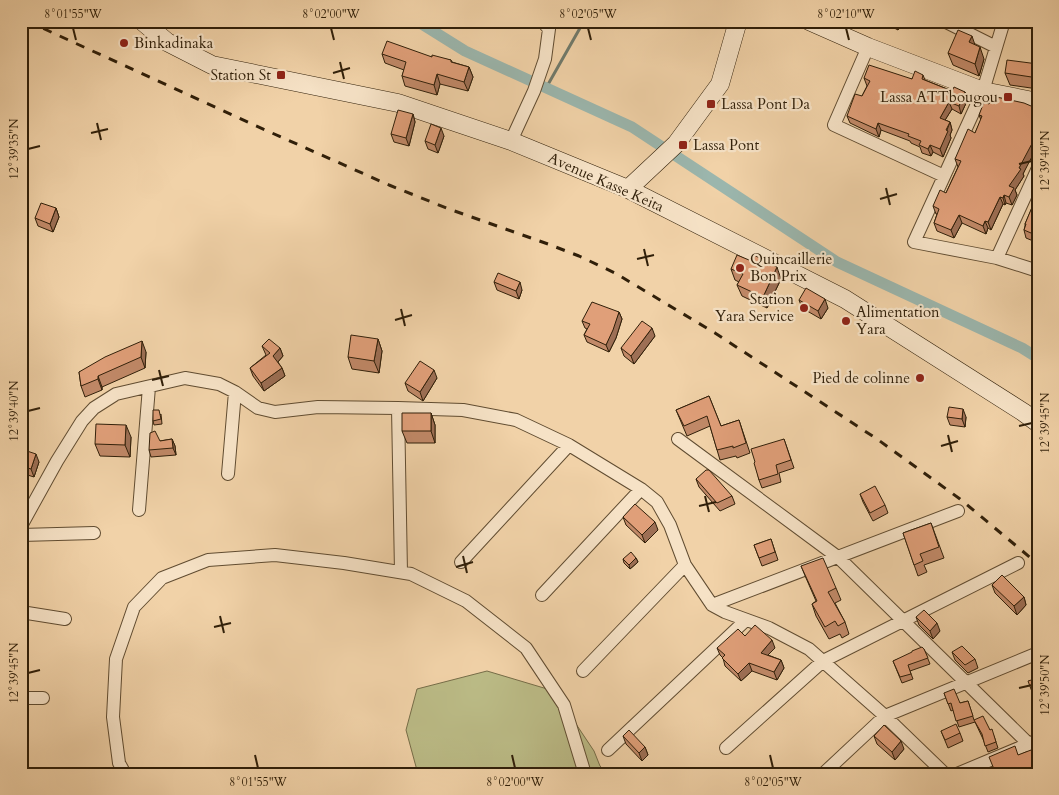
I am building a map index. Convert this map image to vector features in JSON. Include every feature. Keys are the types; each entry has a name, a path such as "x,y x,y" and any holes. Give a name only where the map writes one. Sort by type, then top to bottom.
{"main road":[{"name":"Avenue Kasse Keita","path":"142,21 168,42 212,65 398,103 511,141 628,189 845,299 1038,423"},
{"path":"628,189 676,144 720,84 738,21"},
{"path":"809,21 868,47 984,91 1038,102"}],"street":[{"path":"511,141 534,91 546,59 549,29 542,21"},
{"path":"944,21 996,47"},
{"path":"1004,21 984,91 914,242 997,258 1038,271"},
{"path":"868,47 834,125 944,176"},
{"path":"997,258 1038,168"},
{"path":"21,526 82,421 94,408 116,394 185,378 219,384 235,392 258,408 275,412 318,407 463,410 516,420 569,446 641,489 657,502 670,526 685,565 712,605 725,612 769,628 809,649 885,716 945,774"},
{"path":"140,510 150,387"},
{"path":"228,474 235,392"},
{"path":"398,408 401,572"},
{"path":"678,439 838,558 965,683 1033,742 1038,753"},
{"path":"461,562 569,446"},
{"path":"542,595 641,489"},
{"path":"712,605 958,511"},
{"path":"21,535 94,533"},
{"path":"125,774 119,763 113,717 116,659 134,607 162,578 208,560 275,555 344,563 411,574 466,601 526,648 564,705 585,774"},
{"path":"726,748 823,661 1018,563"},
{"path":"583,671 685,565"},
{"path":"21,612 65,619"},
{"path":"608,750 746,620"},
{"path":"823,774 885,716 1038,653"},
{"path":"21,698 43,698"},
{"path":"957,774 1033,742"},
{"path":"316,774 329,774"}],"green space":[{"path":"487,671 554,691 594,751 600,766 608,774 418,774 406,730 417,689"}],"building":[{"path":"958,30 972,36 969,42 980,47 975,64 948,53"},
{"path":"387,41 432,57 432,55 451,60 451,62 469,67 464,82 437,74 434,85 402,76 406,62 382,54"},
{"path":"1007,60 1038,64 1038,78 1005,73"},
{"path":"869,65 912,79 915,71 923,75 922,79 952,91 954,87 965,92 959,106 949,102 940,118 950,122 940,149 930,145 928,149 919,145 921,141 908,136 909,134 878,123 876,129 847,116 855,94 862,96 870,81 864,78"},
{"path":"992,96 1024,103 1038,109 1033,120 1038,123 1034,135 1036,136 1019,168 1021,169 1009,186 1014,188 1009,197 1004,195 1003,198 1000,197 988,222 985,221 983,226 959,215 951,230 934,223 939,209 933,206 940,190 946,193 961,161 955,159 968,129 975,133 982,116 979,115 984,102 989,104"},
{"path":"398,110 413,114 406,138 391,134"},
{"path":"431,124 441,128 435,145 425,141"},
{"path":"1038,190 1038,236 1024,230"},
{"path":"41,203 56,208 50,224 35,218"},
{"path":"752,254 777,267 763,297 737,285 743,274 731,269 737,255 749,260"},
{"path":"498,273 520,282 516,291 494,282"},
{"path":"806,288 825,299 818,311 799,300"},
{"path":"592,302 619,312 606,345 584,335 590,324 582,321"},
{"path":"642,321 652,328 631,356 621,348"},
{"path":"351,335 378,339 374,361 348,357"},
{"path":"269,339 280,348 273,356 282,368 261,383 250,368 270,353 262,346"},
{"path":"142,341 141,357 98,376 98,379 81,386 79,372 105,357"},
{"path":"420,361 434,370 420,392 405,383"},
{"path":"709,396 721,426 739,420 746,443 733,448 733,446 717,450 707,416 684,426 676,410"},
{"path":"949,407 963,409 962,419 947,417"},
{"path":"153,410 159,410 161,419 153,421"},
{"path":"402,413 431,413 431,431 402,431"},
{"path":"96,424 126,425 125,445 95,444"},
{"path":"155,431 160,441 172,439 173,448 149,450 150,433"},
{"path":"784,439 791,460 776,465 778,474 759,480 751,449"},
{"path":"21,449 36,454 31,469 21,466"},
{"path":"706,470 709,470 732,496 717,503 696,479"},
{"path":"875,486 885,505 870,513 860,494"},
{"path":"635,504 655,522 642,535 623,517"},
{"path":"931,523 939,547 920,554 923,561 914,565 903,533"},
{"path":"771,539 775,552 759,558 754,545"},
{"path":"631,552 636,558 629,565 623,559"},
{"path":"823,558 836,588 828,592 845,622 838,626 835,621 825,627 812,604 817,601 801,566"},
{"path":"1002,575 1024,597 1014,606 992,585"},
{"path":"924,610 937,623 930,631 916,617"},
{"path":"755,625 772,640 761,653 781,660 774,672 749,663 738,674 722,658 725,655 717,648 738,629 745,636"},
{"path":"962,646 975,659 965,665 952,652"},
{"path":"922,647 928,658 908,665 911,674 900,677 893,661"},
{"path":"1038,678 1038,708 1028,681"},
{"path":"954,689 960,703 968,701 973,716 956,721 951,703 948,704 944,693"},
{"path":"983,716 990,730 992,729 996,742 985,746 982,734 974,720"},
{"path":"956,724 960,733 945,740 941,731"},
{"path":"884,725 901,741 892,752 874,736"},
{"path":"629,730 645,747 639,753 623,736"},
{"path":"1015,746 1018,755 1031,750 1038,767 1038,774 996,774 989,757"}],"waterway":[{"path":"417,21 465,51 632,127 837,262 1022,348 1038,358"},
{"path":"546,88 584,21"}],"railway":[{"path":"27,21 389,185 579,256 615,273 715,333 877,439 960,499 1038,564"}],"place":[{"name":"Binkadinaka","path":"124,43"},
{"name":"Station St","path":"281,75"},
{"name":"Lassa ATTbougou","path":"1008,97"},
{"name":"Lassa Pont Da","path":"711,104"},
{"name":"Lassa Pont","path":"683,145"},
{"name":"Quincaillerie Bon Prix","path":"740,268"},
{"name":"Station Yara Service","path":"804,308"},
{"name":"Alimentation Yara","path":"846,321"},
{"name":"Pied de colinne","path":"920,378"}]}
